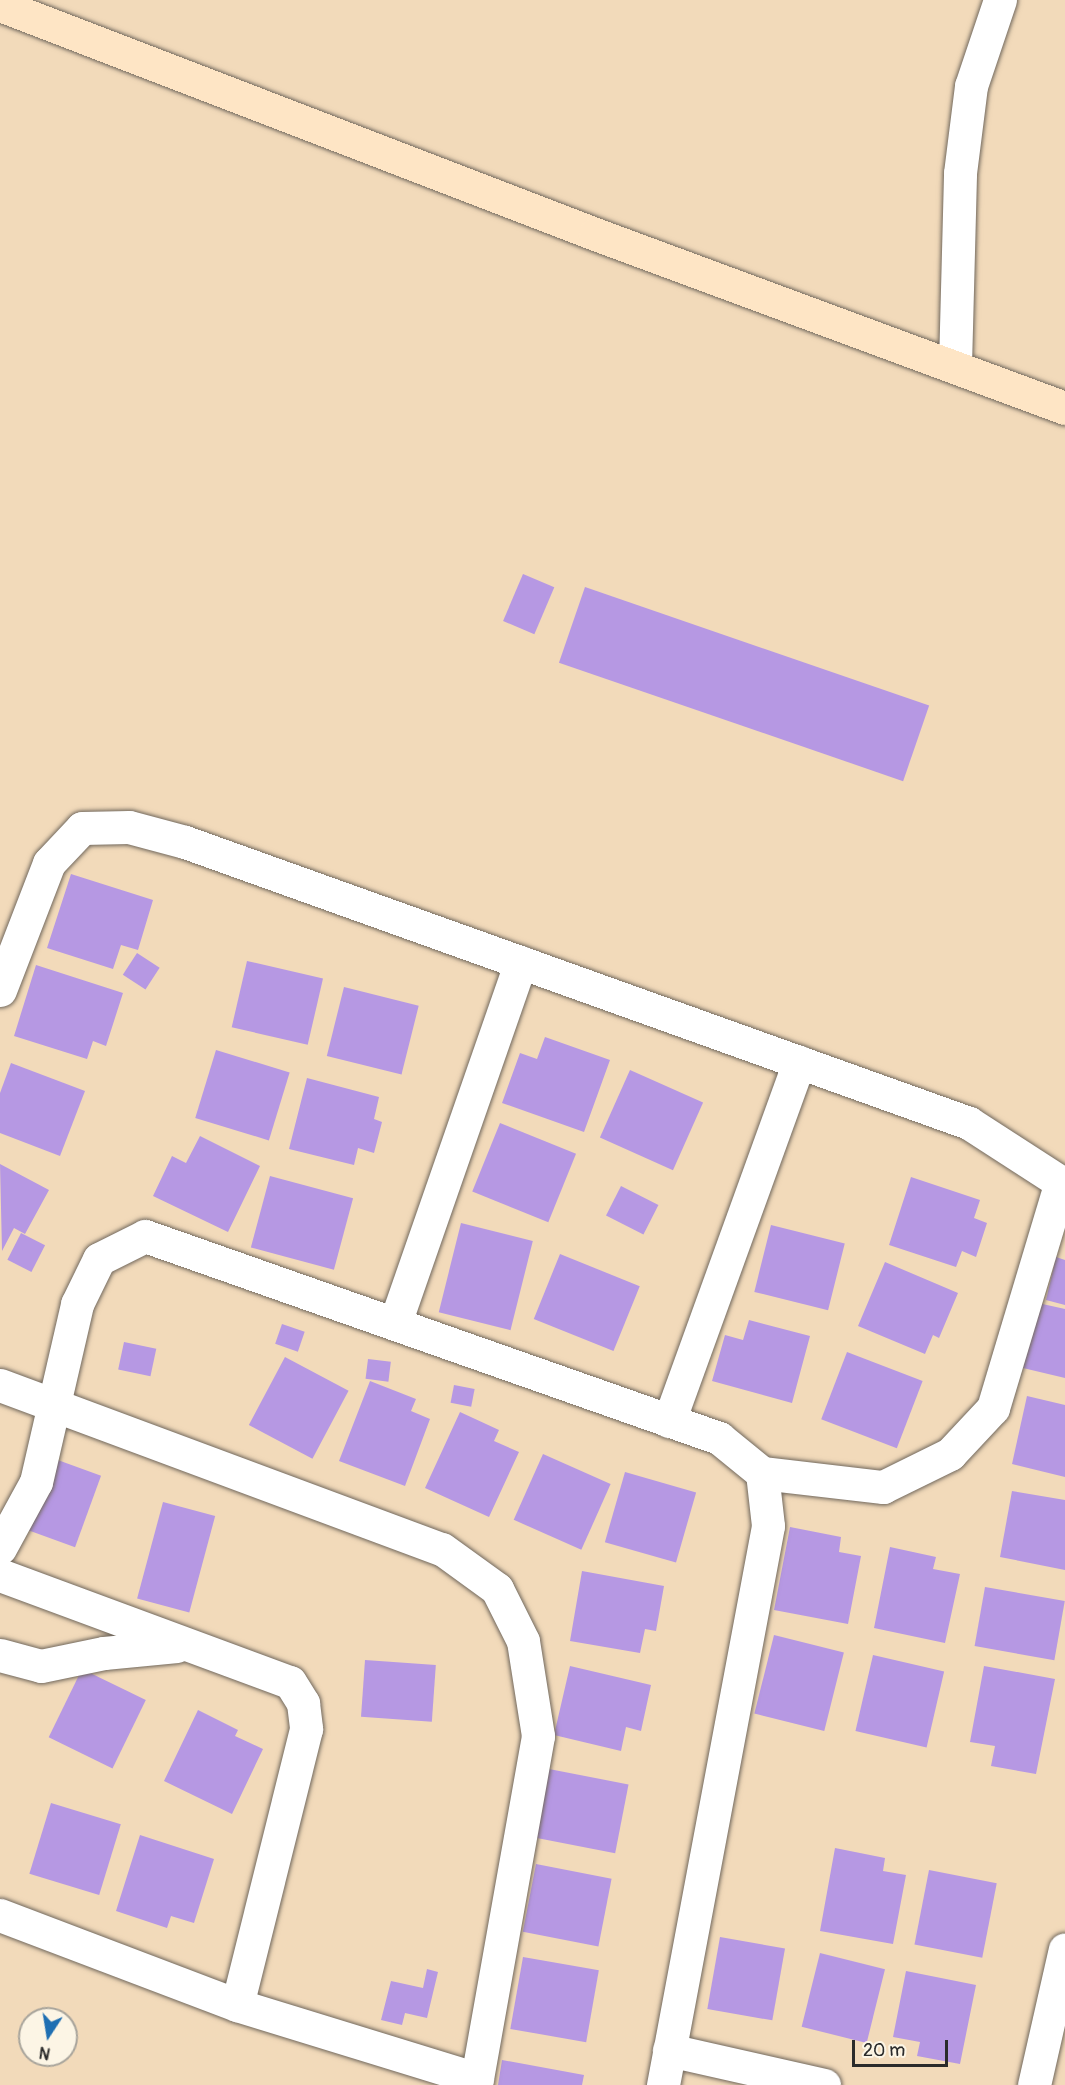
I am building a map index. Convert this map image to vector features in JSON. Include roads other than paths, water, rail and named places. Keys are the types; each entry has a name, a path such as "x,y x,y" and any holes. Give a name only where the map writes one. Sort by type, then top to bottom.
{"main road":[{"path":"0,5 584,230 1065,408"}],"street":[{"path":"955,366 960,173 971,86 1000,0"},
{"path":"0,990 50,862 82,828 129,827 186,842 969,1123 1063,1184 993,1408 950,1454 882,1488 762,1473 719,1438 145,1236 99,1259 77,1304 36,1482 0,1548"},
{"path":"395,1323 521,962"},
{"path":"669,1421 799,1062"},
{"path":"0,1385 53,1407 442,1550 497,1589 523,1641 538,1736 477,2082 237,2005 0,1915"},
{"path":"663,2085 722,1786 768,1526 762,1473"},
{"path":"0,1575 290,1682 303,1703 306,1729 237,2005"},
{"path":"0,1655 41,1666 104,1653 188,1646"},
{"path":"1034,2085 1065,1950"},
{"path":"669,2050 824,2085"}]}
